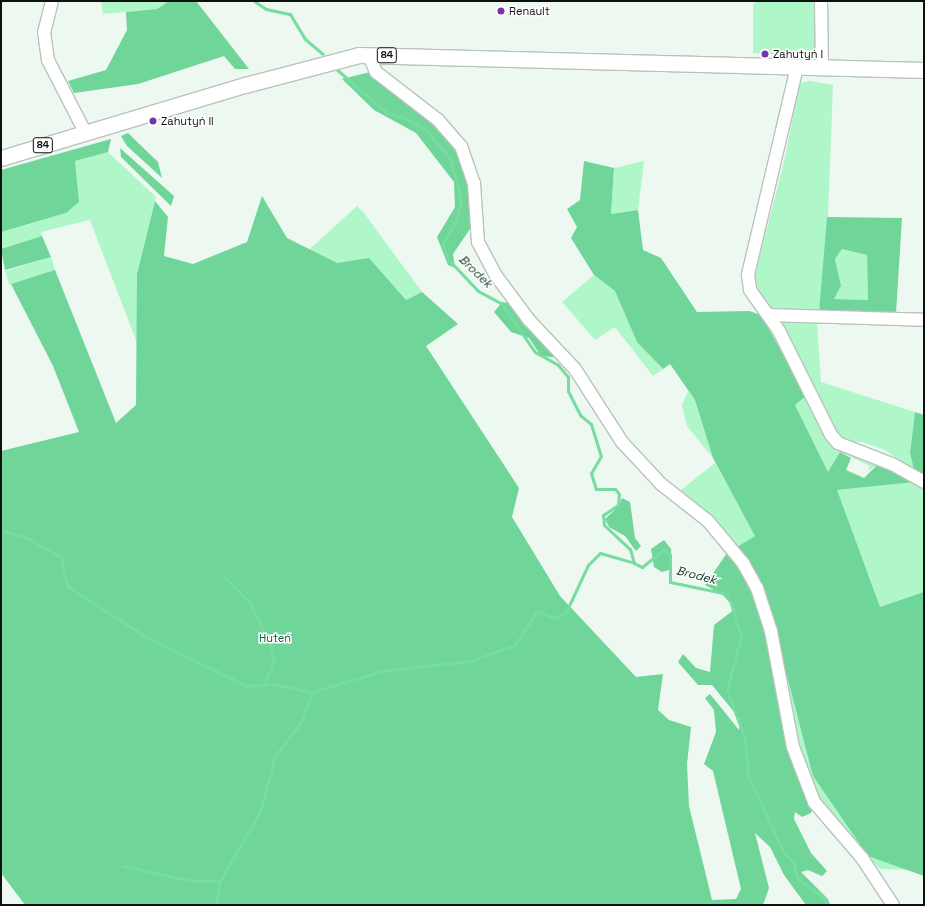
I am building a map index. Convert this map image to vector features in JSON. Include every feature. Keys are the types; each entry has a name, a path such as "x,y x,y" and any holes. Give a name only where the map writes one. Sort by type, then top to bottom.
{"main road":[{"name":"84","path":"1,158 85,132 328,62 369,55 924,70"}],"street":[{"path":"52,1 44,44 48,60 85,132"},
{"path":"821,1 822,68"},
{"path":"369,55 376,72 438,120 461,146 474,182 478,242 497,277 539,331 575,369 622,442 661,484 708,521 743,563 757,588 771,631 793,747 811,796 821,814 862,858 893,905"},
{"path":"797,67 748,274 750,290 769,314 831,436 838,443 892,464 924,482"},
{"path":"769,314 924,320"}],"green space":[{"path":"101,1 169,1 157,9 103,14"},
{"path":"169,1 196,1 249,69 235,69 224,56 138,84 74,93 68,81 106,70 127,30 126,12 157,9"},
{"path":"758,1 817,1 818,57 753,53 753,4"},
{"path":"370,72 456,143 471,182 472,226 453,254 455,268 448,265 437,237 455,207 454,182 416,133 374,110 342,79"},
{"path":"810,81 833,85 827,244 819,313 772,310 755,291 754,278 783,166 800,83"},
{"path":"128,133 158,162 162,178 127,146 121,136"},
{"path":"111,139 108,152 75,161 79,202 66,213 1,232 1,170"},
{"path":"120,148 174,196 171,206 121,157"},
{"path":"108,152 156,197 137,274 137,343 90,220 41,232 42,236 1,249 1,232 66,213 78,202 75,161"},
{"path":"584,161 614,168 611,214 638,210 643,250 661,258 697,312 749,311 761,315 806,396 795,405 828,472 840,452 851,458 846,470 864,478 878,464 915,482 837,490 880,607 924,592 924,876 868,856 813,776 777,637 737,547 755,536 713,458 695,400 670,364 663,369 637,342 615,291 594,275 571,238 577,227 567,209 580,200"},
{"path":"644,161 638,210 611,214 614,168"},
{"name":"Huteń","path":"262,196 287,238 337,263 369,258 406,300 422,292 458,324 426,346 519,488 512,517 560,596 636,677 663,674 658,710 669,720 691,727 687,764 689,806 712,900 736,899 741,889 713,771 704,764 716,732 714,710 705,698 710,694 739,730 740,719 712,685 698,685 678,662 683,654 696,668 710,672 714,625 735,609 723,595 705,585 729,550 750,581 762,612 813,806 811,813 802,817 795,812 794,819 811,853 827,871 822,876 808,870 801,872 828,899 830,905 806,905 784,875 770,847 755,833 769,888 763,905 25,905 1,873 1,451 79,432 53,366 11,284 55,270 116,423 136,405 137,274 155,201 168,217 164,256 193,264 247,242"},
{"path":"357,206 364,213 422,292 406,300 369,259 337,263 309,250"},
{"path":"827,217 902,218 896,313 819,313","holes":["842,249 867,255 868,300 834,299 841,286 835,259"]},
{"path":"42,236 51,257 5,270 1,249"},
{"path":"842,249 867,255 868,300 834,299 841,286 835,259"},
{"path":"51,257 55,270 9,284 5,271"},
{"path":"594,275 615,291 637,342 663,369 653,376 615,327 595,340 562,302"},
{"path":"502,302 514,304 561,358 541,356 529,338 511,332 494,312"},
{"path":"784,320 817,324 821,382 915,412 910,453 914,470 885,450 862,442 844,442 836,437 782,331"},
{"path":"688,391 695,400 713,458 687,426 682,405"},
{"path":"806,396 829,438 878,464 868,471 870,466 840,452 828,472 795,405"},
{"path":"915,412 924,415 924,476 914,470 910,453"},
{"path":"715,463 756,536 737,547 677,493"},
{"path":"915,482 924,487 924,870 880,869 837,826 801,773 779,649 837,490"},
{"path":"622,498 630,502 635,538 641,546 636,551 625,536 609,527 605,519 619,506"},
{"path":"664,540 671,549 672,569 662,572 654,567 651,549"}],"waterway":[{"name":"Brodek","path":"254,1 266,9 290,14 305,39 323,54"},
{"name":"Brodek","path":"335,68 387,113 407,119 427,131 451,160 461,200 457,219 443,243 448,259 478,291 502,304 535,352 558,365 568,377 568,391 580,415 591,424 601,456 591,473 596,489 615,489 619,494 618,505 603,515 604,525 630,549 634,563 642,567 664,549 670,555 670,582 728,594 741,636 727,690 745,739 748,775 783,851 794,863 797,878 825,898 826,905"},
{"path":"1,530 29,539 61,557 67,586 146,637 247,686 273,684 312,692 382,671 470,661 515,645 537,611 554,618 566,612 588,565 600,553 634,563"},
{"path":"224,577 250,603 270,644 274,658 265,684"},
{"path":"123,866 186,880 220,881 260,812 275,756 302,721 312,692"},
{"path":"216,905 220,881"}],"place":[{"name":"Renault","path":"501,11"},
{"name":"Zahutyń I","path":"765,54"},
{"name":"Zahutyń II","path":"153,121"}]}
